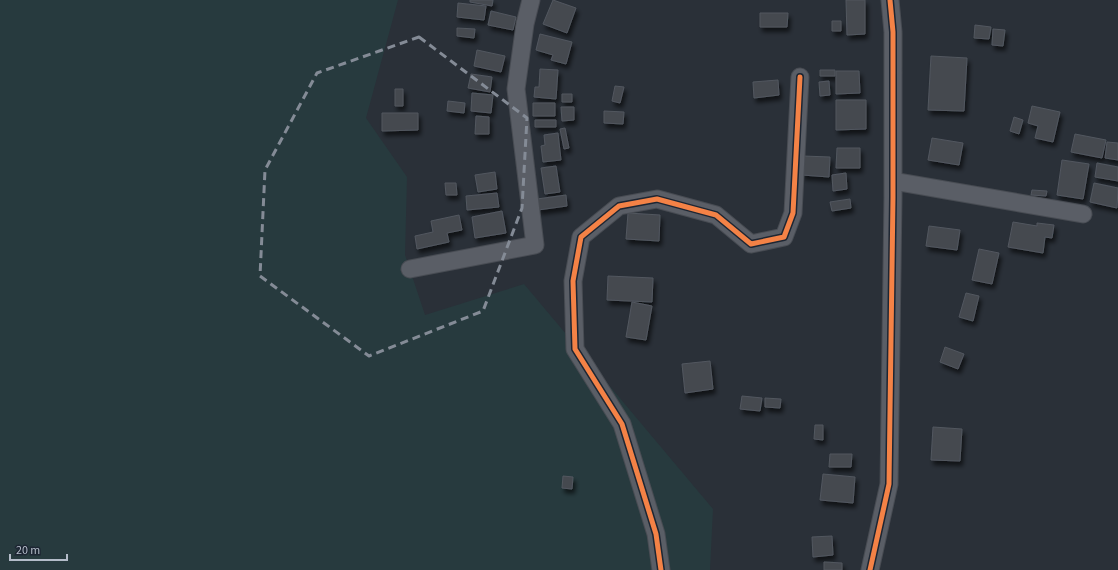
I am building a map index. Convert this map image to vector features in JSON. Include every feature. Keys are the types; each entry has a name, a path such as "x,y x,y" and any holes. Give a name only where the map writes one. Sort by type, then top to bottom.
{"street":[{"path":"410,269 534,245 516,89 525,24 531,0"},
{"path":"870,570 889,484 892,357 893,181 893,32 890,0"},
{"path":"661,570 656,534 622,424 576,349 573,281 581,237 619,206 657,199 716,215 750,244 784,237 793,213 800,77"},
{"path":"893,181 1083,214"}],"highlighted area":[{"path":"419,37 527,118 522,208 483,311 369,356 260,276 265,170 317,73"}],"green space":[{"path":"0,0 398,0 366,118 407,177 405,255 425,315 524,284 713,509 710,570 0,570"}],"building":[{"path":"470,0 493,0 492,6 470,2"},
{"path":"553,0 576,8 567,33 543,24"},
{"path":"846,0 865,0 865,34 847,35"},
{"path":"458,3 486,6 484,20 457,17"},
{"path":"491,11 516,17 513,30 488,25"},
{"path":"760,13 788,13 787,27 760,27"},
{"path":"832,21 841,21 841,31 832,31"},
{"path":"975,25 991,27 989,39 974,38"},
{"path":"457,28 475,29 474,38 457,36"},
{"path":"993,29 1005,30 1003,46 992,45"},
{"path":"540,34 572,42 566,64 551,60 553,55 536,50"},
{"path":"477,50 505,56 501,72 474,66"},
{"path":"931,56 967,58 964,111 928,110"},
{"path":"540,69 558,70 556,99 534,97 535,87 539,87"},
{"path":"820,70 835,70 835,76 820,76"},
{"path":"836,71 859,71 860,93 836,94"},
{"path":"471,74 492,77 490,92 468,88"},
{"path":"778,80 779,95 754,98 753,82"},
{"path":"829,81 830,95 820,96 819,82"},
{"path":"615,86 624,87 620,103 612,101"},
{"path":"395,89 403,89 403,106 395,106"},
{"path":"472,93 493,95 491,113 471,111"},
{"path":"562,94 572,94 572,102 562,102"},
{"path":"836,100 866,100 866,129 836,130"},
{"path":"448,101 465,103 464,113 447,111"},
{"path":"533,103 555,103 555,116 533,116"},
{"path":"1032,106 1060,112 1053,142 1035,138 1038,126 1028,123"},
{"path":"561,107 574,107 574,120 562,121"},
{"path":"604,111 624,112 623,124 604,123"},
{"path":"382,113 418,113 418,130 382,131"},
{"path":"476,116 489,117 489,134 475,134"},
{"path":"1014,117 1023,120 1019,134 1010,131"},
{"path":"535,120 556,120 556,127 535,127"},
{"path":"565,128 569,148 564,149 560,129"},
{"path":"558,133 561,160 543,162 541,146 545,145 544,135"},
{"path":"1075,134 1106,140 1102,158 1071,152"},
{"path":"932,138 963,143 959,165 928,160"},
{"path":"1107,142 1118,143 1118,160 1105,158"},
{"path":"837,148 860,148 860,168 836,168"},
{"path":"803,156 830,157 829,177 802,175"},
{"path":"1062,160 1089,164 1083,199 1057,195"},
{"path":"1097,163 1118,167 1118,181 1095,177"},
{"path":"556,166 560,192 545,194 541,168"},
{"path":"495,172 497,189 478,192 475,175"},
{"path":"846,173 847,189 833,191 832,175"},
{"path":"445,183 456,183 457,195 446,195"},
{"path":"1094,183 1118,188 1117,208 1090,202"},
{"path":"1032,190 1047,191 1046,196 1031,195"},
{"path":"497,193 499,207 467,210 466,196"},
{"path":"566,195 567,206 538,210 537,199"},
{"path":"850,199 851,208 832,211 830,202"},
{"path":"502,211 506,233 475,238 472,217"},
{"path":"628,213 660,215 659,241 626,239"},
{"path":"459,215 462,230 447,233 449,242 417,249 415,236 433,232 431,221"},
{"path":"1013,222 1037,226 1037,223 1054,225 1052,238 1045,237 1043,253 1008,247"},
{"path":"929,226 960,230 957,250 926,246"},
{"path":"979,249 999,253 992,284 972,280"},
{"path":"608,276 653,278 652,302 607,300"},
{"path":"966,293 979,296 973,321 959,317"},
{"path":"632,302 652,306 646,340 626,337"},
{"path":"945,347 964,354 958,369 940,362"},
{"path":"710,361 713,389 685,393 682,364"},
{"path":"742,396 762,398 760,411 740,409"},
{"path":"765,398 781,399 780,408 765,407"},
{"path":"815,425 823,425 823,440 814,439"},
{"path":"933,427 962,429 960,461 931,460"},
{"path":"830,454 852,454 851,467 829,467"},
{"path":"823,474 855,477 853,503 820,500"},
{"path":"563,476 573,477 572,489 562,488"},
{"path":"832,536 833,555 813,557 812,537"},
{"path":"824,562 842,563 842,570 824,570"}],"cycle path":[{"path":"870,570 889,484 893,197 893,32 890,0"},
{"path":"661,570 656,534 622,424 575,349 573,281 581,237 619,206 657,199 716,215 751,244 784,237 793,213 800,77"}]}
